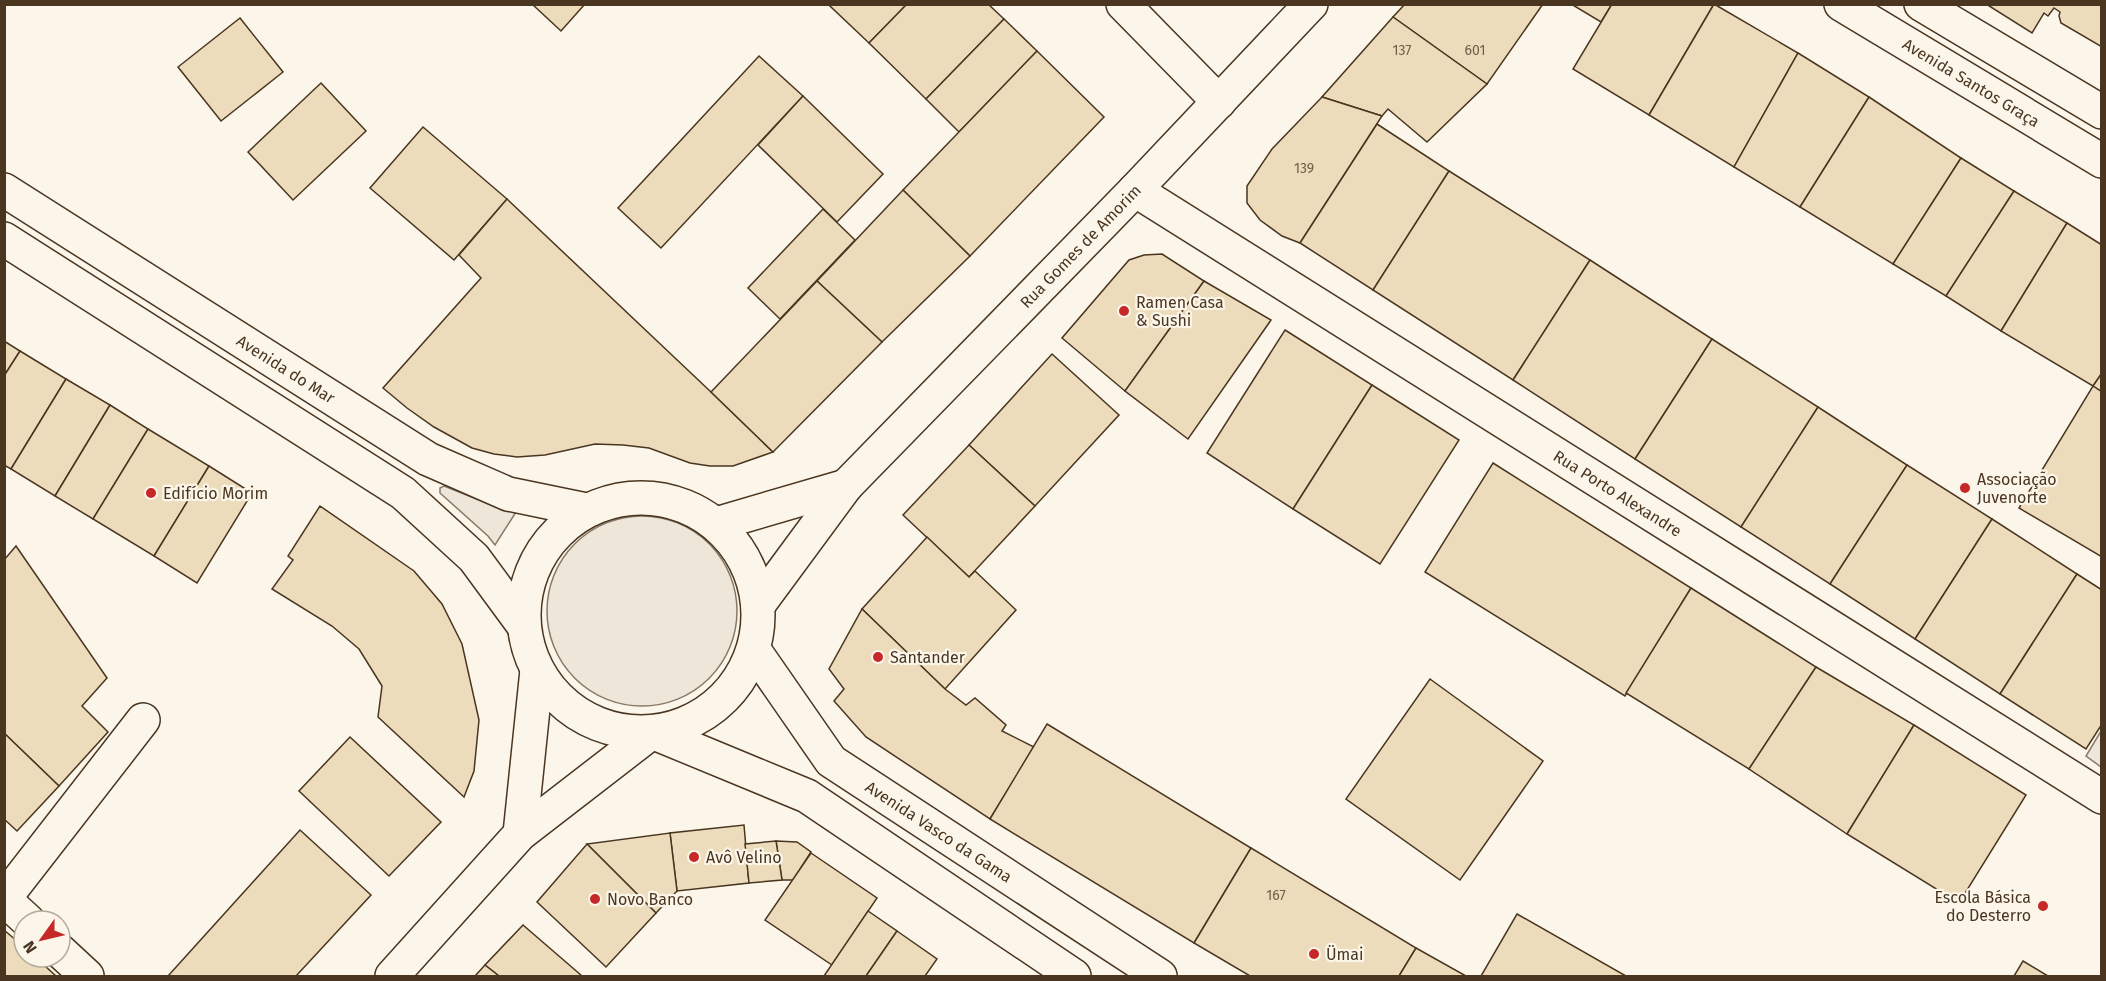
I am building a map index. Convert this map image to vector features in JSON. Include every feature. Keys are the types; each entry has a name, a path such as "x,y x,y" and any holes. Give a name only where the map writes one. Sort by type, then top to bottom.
{"main road":[{"path":"1123,4 1219,102"},
{"name":"Rua Gomes de Amorim","path":"759,604 846,486 1219,102 1311,4"},
{"name":"Avenida Santos Graça","path":"1841,4 2102,161"},
{"path":"1921,4 2102,112"},
{"name":"Avenida do Mar","path":"4,190 428,459 508,494 586,510"},
{"name":"Rua Porto Alexandre","path":"1134,190 2102,797"},
{"path":"4,239 403,494 474,558 524,626 537,670 520,834"},
{"name":"Rua Gomes de Amorim","path":"716,524 846,486"},
{"path":"392,976 520,834 652,732 696,719 732,690 754,650 759,604 745,559 716,524 675,502 629,497 586,510 550,539 528,580 524,626"},
{"name":"Avenida Vasco da Gama","path":"754,650 831,761 1160,976"},
{"path":"537,670 566,706 607,728 652,732 807,796 1074,976"},
{"path":"4,899 143,720"},
{"path":"72,962 87,976"}],"shaded area":[{"path":"444,486 502,509 516,512 495,545 440,493 440,488"},
{"path":"642,516 660,518 678,524 695,532 709,544 721,558 729,575 735,593 737,611 735,629 729,647 721,664 709,678 695,690 678,698 660,704 642,706 624,704 606,698 589,690 575,678 563,664 555,647 549,629 547,611 549,593 555,575 563,558 575,544 589,532 606,524 624,518"},
{"path":"2101,731 2102,767 2086,756"}],"building":[{"path":"532,4 585,4 561,31"},
{"path":"831,4 907,4 869,43 830,6"},
{"path":"907,4 988,4 1004,19 926,99 869,43"},
{"path":"1405,4 1543,4 1487,84 1393,17"},
{"path":"1571,4 1612,4 1601,22"},
{"path":"1612,4 1714,4 1649,115 1573,69"},
{"path":"1714,4 1798,53 1734,167 1649,115"},
{"path":"1986,4 2102,4 2102,47 2061,23 2060,12 2054,8 2048,16 2044,13 2032,33"},
{"path":"1393,17 1487,84 1427,142 1388,109 1382,116 1322,97"},
{"path":"240,18 283,72 221,121 178,67"},
{"path":"1004,19 1037,51 959,132 926,99"},
{"path":"1037,51 1104,117 970,256 903,190"},
{"path":"1798,53 1869,97 1800,207 1734,167"},
{"path":"759,56 803,96 661,248 618,208"},
{"path":"321,83 366,131 293,200 248,152"},
{"path":"803,96 883,174 837,222 758,145"},
{"path":"1322,97 1382,116 1300,243 1282,236 1260,220 1247,203 1247,186 1272,149"},
{"path":"1869,97 1961,158 1893,264 1800,207"},
{"path":"1377,124 1449,171 1373,290 1300,243"},
{"path":"423,127 507,199 454,260 370,188"},
{"path":"1961,158 2014,191 1946,296 1893,264"},
{"path":"1449,171 1590,260 1513,380 1373,290"},
{"path":"903,190 970,256 882,342 817,281"},
{"path":"2014,191 2067,223 2001,331 1946,296"},
{"path":"507,199 773,452 733,466 690,463 649,448 623,445 595,444 545,455 517,457 494,454 472,448 434,427 383,388 481,278 459,255"},
{"path":"823,209 855,240 780,319 748,288"},
{"path":"2067,223 2102,245 2102,373 2093,386 2001,331"},
{"path":"1162,254 1204,281 1125,391 1062,338 1129,260 1144,255"},
{"path":"1590,260 1712,339 1635,459 1513,380"},
{"path":"817,281 882,342 773,452 711,392"},
{"path":"1204,281 1271,320 1188,439 1125,391"},
{"path":"1285,330 1372,385 1293,509 1207,453"},
{"path":"1712,339 1818,407 1741,527 1635,459"},
{"path":"4,341 20,351 4,376"},
{"path":"20,351 66,379 11,469 4,465 4,376"},
{"path":"1052,354 1119,415 1035,506 969,445"},
{"path":"2102,373 2102,392 2093,386"},
{"path":"66,379 110,405 55,496 11,469"},
{"path":"1372,385 1459,440 1380,564 1293,509"},
{"path":"2093,386 2102,392 2102,557 2019,508"},
{"path":"110,405 148,429 93,519 55,496"},
{"path":"1818,407 1907,465 1830,584 1741,527"},
{"name":"Edifício Morim","path":"148,429 209,466 154,556 93,519"},
{"path":"969,445 1035,506 969,577 903,515"},
{"path":"1493,463 1691,588 1625,696 1425,572"},
{"path":"1907,465 1992,519 1915,639 1830,584"},
{"path":"209,466 252,493 197,583 154,556"},
{"path":"320,506 414,571 442,604 462,644 479,720 474,771 464,797 378,717 382,686 359,649 332,626 272,589 293,560 288,556"},
{"path":"1992,519 2077,574 2000,694 1915,639"},
{"path":"927,537 969,577 975,571 1016,610 945,689 862,609"},
{"path":"16,546 107,678 82,706 108,732 59,786 4,733 4,560"},
{"path":"2077,574 2102,590 2102,724 2086,749 2000,694"},
{"path":"1691,588 1816,667 1749,769 1626,693"},
{"path":"862,609 945,689 966,705 975,698 1006,725 1002,731 1034,747 990,819 866,737 834,701 844,689 829,669"},
{"path":"1816,667 1914,725 1847,834 1749,769"},
{"path":"1430,679 1543,761 1460,880 1346,799"},
{"path":"1047,724 1251,848 1194,943 990,819"},
{"path":"1914,725 2026,795 1959,903 1847,834"},
{"path":"4,733 59,786 17,831 4,819"},
{"path":"350,737 441,822 389,876 299,791"},
{"path":"744,825 749,883 677,891 670,833"},
{"path":"300,830 371,895 296,976 168,976"},
{"path":"670,833 677,891 656,913 587,844"},
{"path":"776,841 797,842 811,852 793,880 782,880"},
{"path":"776,841 782,880 749,883 745,844"},
{"path":"587,844 656,913 606,967 537,902"},
{"path":"1251,848 1416,948 1399,976 1250,976 1194,943"},
{"path":"811,853 877,898 832,965 765,920"},
{"path":"868,911 897,931 866,976 824,976"},
{"path":"1517,914 1626,976 1481,976"},
{"path":"523,925 582,976 499,976 485,965"},
{"path":"4,930 12,937 12,969 48,969 56,976 4,976"},
{"path":"897,931 937,959 925,976 866,976"},
{"path":"1416,948 1466,976 1399,976"},
{"path":"2023,961 2048,976 2014,976"},
{"path":"485,965 499,976 475,976"}],"place":[{"name":"Ramen Casa & Sushi","path":"1124,311"},
{"name":"Associação Juvenorte","path":"1965,488"},
{"name":"Edifício Morim","path":"151,493"},
{"name":"Santander","path":"878,657"},
{"name":"Avô Velino","path":"694,857"},
{"name":"Novo Banco","path":"595,899"},
{"name":"Escola Básica do Desterro","path":"2043,906"},
{"name":"Ümai","path":"1314,954"}]}
